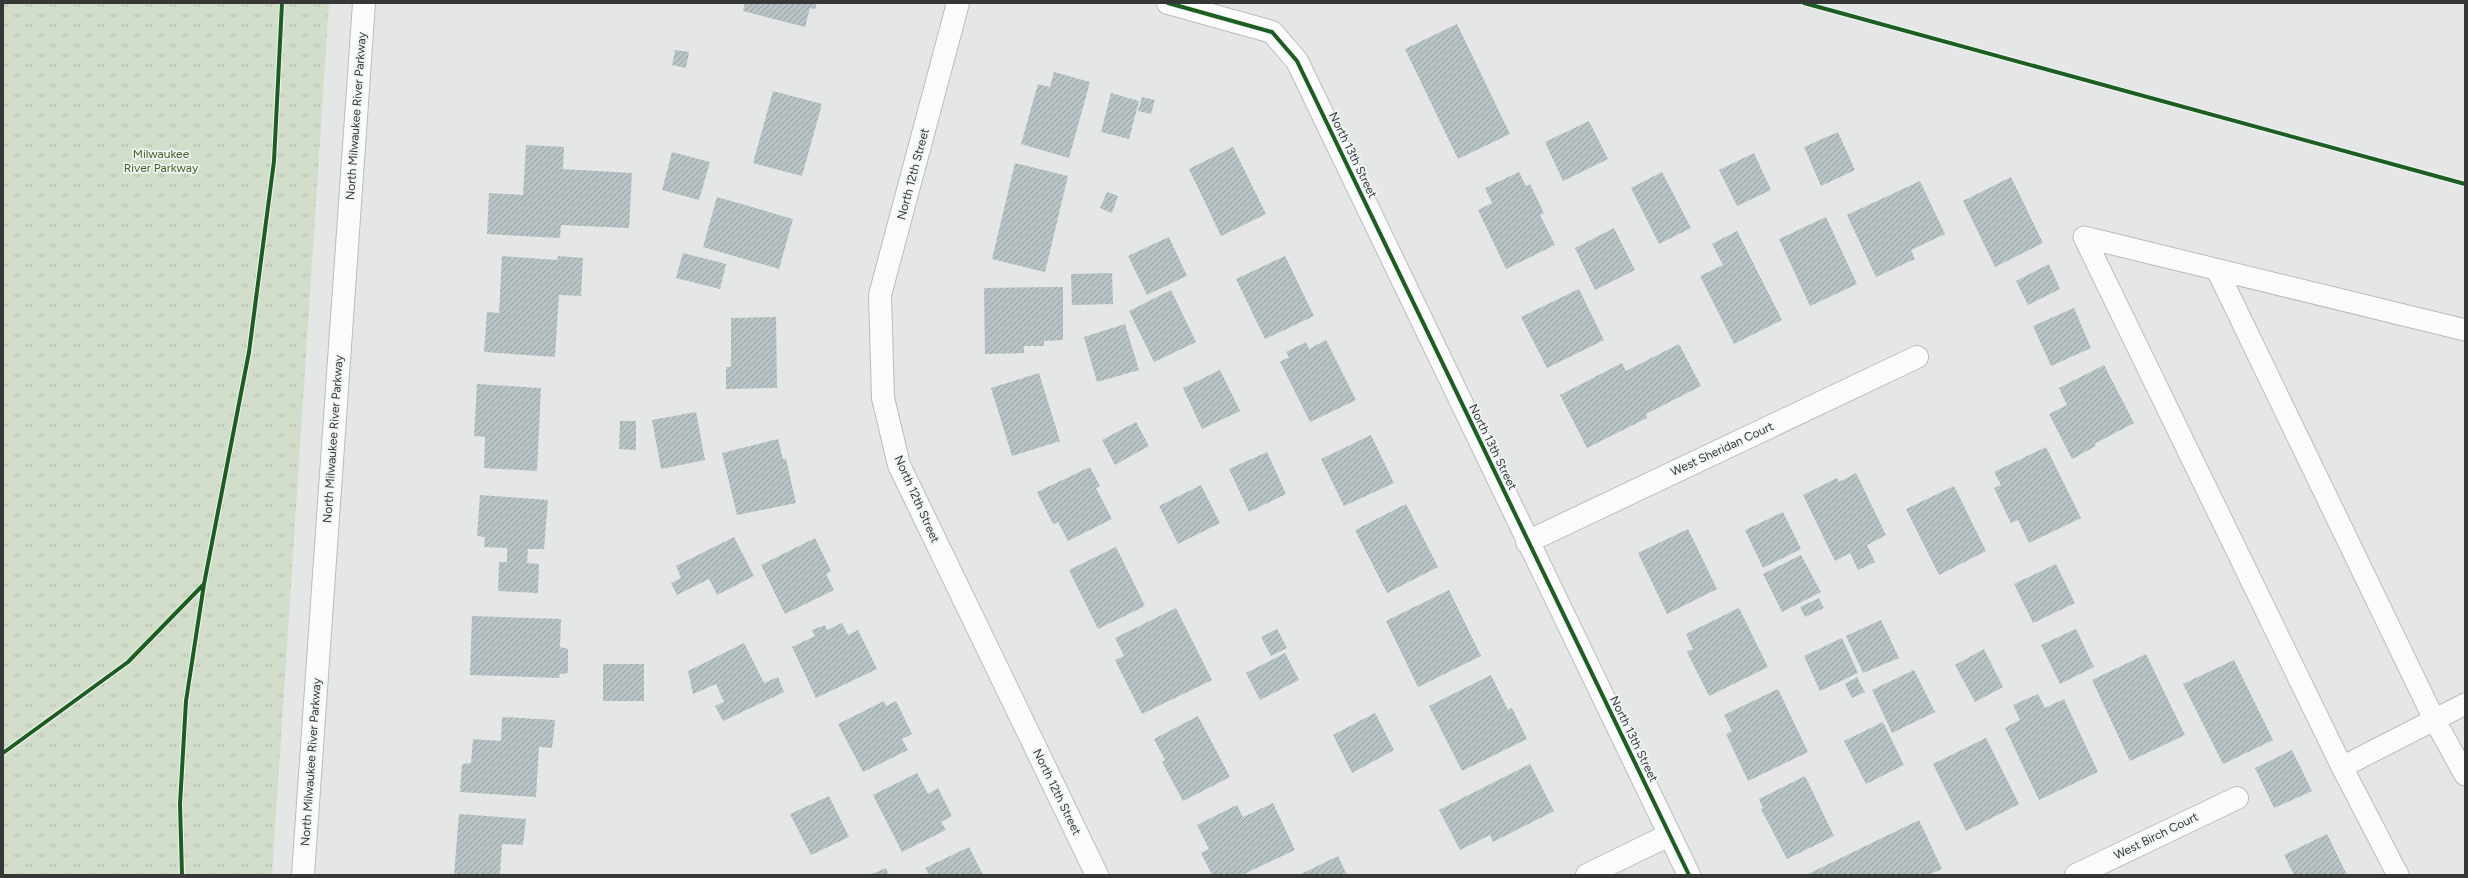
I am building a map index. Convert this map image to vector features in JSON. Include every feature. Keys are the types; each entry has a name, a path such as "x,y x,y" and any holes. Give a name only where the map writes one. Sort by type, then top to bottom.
{"street":[{"name":"North Milwaukee River Parkway","path":"303,875 364,3"},
{"name":"North 12th Street","path":"958,3 880,296 883,398 899,465 1097,875"},
{"name":"North 13th Street","path":"1168,3 1272,32 1297,60 1527,542 1689,875"},
{"name":"West Sheridan Court","path":"1527,542 1917,357"},
{"name":"West Birch Court","path":"2076,875 2236,798"},
{"path":"1586,875 1669,835"}],"lane":[{"path":"2398,875 2342,767 2084,237 2465,330"},
{"path":"2217,270 2434,719 2465,775"},
{"path":"2342,767 2465,704"}],"green space":[{"name":"Milwaukee River Parkway","path":"3,3 329,3 272,875 3,875"}],"building":[{"path":"745,3 817,3 815,9 810,8 805,27 743,11"},
{"path":"1457,24 1510,134 1458,159 1405,49"},
{"path":"675,50 689,52 686,68 672,65"},
{"path":"1054,72 1090,82 1069,158 1021,144 1038,84 1050,87"},
{"path":"773,91 822,104 802,176 753,163"},
{"path":"1111,93 1139,101 1129,139 1101,132"},
{"path":"1142,97 1155,100 1151,114 1138,111"},
{"path":"1589,121 1608,159 1563,181 1545,142"},
{"path":"1838,132 1855,170 1821,186 1804,147"},
{"path":"526,145 564,147 563,169 632,173 629,228 561,225 560,238 487,234 489,193 523,195"},
{"path":"1233,147 1266,214 1221,236 1189,169"},
{"path":"672,152 710,162 699,200 662,190"},
{"path":"1754,153 1771,190 1737,206 1719,170"},
{"path":"1015,163 1068,176 1045,272 992,259"},
{"path":"1519,172 1526,186 1530,184 1544,213 1540,215 1555,245 1506,269 1478,210 1492,203 1485,188"},
{"path":"1662,172 1691,228 1659,244 1631,188"},
{"path":"2011,177 2043,243 1995,267 1963,201"},
{"path":"1920,181 1945,234 1911,250 1915,259 1876,277 1847,215"},
{"path":"1107,192 1118,196 1112,213 1100,208"},
{"path":"717,197 793,219 779,269 703,247"},
{"path":"1826,217 1857,284 1810,306 1779,239"},
{"path":"1614,228 1635,270 1595,290 1575,248"},
{"path":"1737,231 1782,320 1734,344 1700,276 1723,265 1712,244"},
{"path":"1169,237 1187,276 1147,295 1128,256"},
{"path":"683,253 726,264 720,289 676,278"},
{"path":"502,256 557,260 558,256 583,258 581,296 559,295 555,357 484,352 487,312 499,313"},
{"path":"1285,256 1314,316 1265,339 1236,279"},
{"path":"2049,264 2060,289 2028,305 2016,281"},
{"path":"1112,273 1113,304 1072,305 1071,274"},
{"path":"1063,287 1063,340 1044,341 1044,346 1024,346 1024,353 985,354 984,288"},
{"path":"1579,289 1604,340 1547,368 1521,317"},
{"path":"1171,290 1196,342 1154,362 1129,311"},
{"path":"2074,308 2091,348 2051,366 2033,326"},
{"path":"776,317 777,388 726,389 726,367 731,367 731,318"},
{"path":"1125,324 1139,370 1097,382 1084,337"},
{"path":"1326,340 1356,400 1310,422 1280,362 1289,357 1286,352 1306,342 1309,349"},
{"path":"1679,344 1701,386 1646,414 1647,418 1587,448 1560,395 1622,363 1626,371"},
{"path":"2104,365 2134,423 2094,444 2096,446 2072,459 2049,414 2067,405 2059,388"},
{"path":"1220,370 1240,411 1202,429 1183,388"},
{"path":"1039,373 1060,441 1012,456 991,388"},
{"path":"477,384 541,388 537,471 484,468 485,437 474,436"},
{"path":"696,412 705,460 661,469 652,420"},
{"path":"620,421 636,421 636,450 619,449"},
{"path":"1136,422 1149,446 1115,465 1102,440"},
{"path":"1371,435 1394,483 1344,506 1321,459"},
{"path":"778,439 783,459 786,459 796,503 737,515 722,453"},
{"path":"2046,447 2081,518 2029,543 2018,520 2011,523 1994,488 2001,485 1994,472"},
{"path":"1267,452 1286,494 1249,512 1229,469"},
{"path":"1090,467 1100,486 1096,488 1112,519 1068,541 1058,522 1053,524 1037,492"},
{"path":"1856,473 1886,535 1867,545 1875,562 1858,570 1850,553 1835,561 1803,495 1837,478 1839,482"},
{"path":"1201,485 1220,523 1178,544 1159,506"},
{"path":"1954,486 1986,551 1939,575 1906,509"},
{"path":"480,495 548,500 544,549 528,549 527,563 539,564 538,593 498,591 499,562 507,562 507,548 484,547 485,537 477,536"},
{"path":"1406,504 1438,567 1387,593 1355,530"},
{"path":"1783,512 1801,549 1763,568 1745,530"},
{"path":"1688,529 1717,589 1667,614 1638,553"},
{"path":"734,537 754,576 717,595 709,579 677,595 671,583 681,578 676,566"},
{"path":"815,538 831,571 826,574 834,590 785,614 761,565"},
{"path":"1116,547 1145,606 1098,629 1069,570"},
{"path":"1801,555 1821,592 1782,612 1763,574"},
{"path":"2056,564 2075,603 2033,623 2014,584"},
{"path":"1449,590 1481,656 1418,687 1386,621"},
{"path":"1819,598 1824,608 1805,617 1800,607"},
{"path":"1176,608 1212,680 1142,714 1115,660 1124,656 1115,638"},
{"path":"1739,608 1768,667 1709,696 1687,652 1693,649 1686,634"},
{"path":"472,616 561,619 560,647 568,649 568,673 560,674 559,678 470,675"},
{"path":"1881,620 1899,658 1863,673 1846,636"},
{"path":"842,623 848,635 858,630 877,669 816,698 792,647 815,636 812,630 825,625 827,630"},
{"path":"1277,629 1287,648 1271,656 1261,637"},
{"path":"2076,629 2094,667 2060,684 2041,645"},
{"path":"1842,638 1858,673 1820,691 1804,656"},
{"path":"744,643 764,683 778,677 784,692 723,721 715,706 724,702 716,684 693,694 688,671"},
{"path":"1984,649 2003,687 1975,702 1955,665"},
{"path":"1285,653 1299,680 1260,700 1246,673"},
{"path":"2146,654 2185,735 2130,761 2092,680"},
{"path":"2234,660 2273,740 2223,764 2183,684"},
{"path":"603,664 644,664 644,701 603,701"},
{"path":"1914,670 1935,712 1892,733 1872,690"},
{"path":"1491,675 1508,710 1512,708 1527,739 1462,771 1429,706"},
{"path":"1857,677 1865,692 1852,698 1845,684"},
{"path":"1778,689 1808,752 1748,781 1726,734 1732,731 1724,715"},
{"path":"2038,694 2045,708 2064,699 2098,772 2039,800 2005,728 2020,720 2013,705"},
{"path":"884,701 886,706 896,701 912,734 902,739 908,750 863,772 838,724"},
{"path":"1375,713 1394,750 1352,773 1333,735"},
{"path":"1198,716 1230,777 1183,801 1162,762 1165,760 1154,739"},
{"path":"502,717 555,720 552,748 539,747 536,797 460,792 462,764 471,763 473,739 501,741"},
{"path":"1883,722 1904,765 1866,784 1844,741"},
{"path":"1986,738 2019,804 1966,831 1933,764"},
{"path":"2292,750 2312,791 2274,808 2255,768"},
{"path":"1530,764 1554,811 1493,842 1490,835 1460,850 1439,810"},
{"path":"917,773 928,794 938,788 952,816 941,822 946,830 902,852 873,795"},
{"path":"1805,776 1834,836 1787,859 1761,809 1763,808 1759,799"},
{"path":"829,796 849,837 811,855 790,814"},
{"path":"1273,803 1295,850 1242,875 1212,875 1201,853 1209,849 1197,825 1237,805 1243,817"},
{"path":"459,814 526,819 523,845 502,844 500,874 454,875"},
{"path":"1919,820 1942,869 1928,875 1806,875"},
{"path":"2327,834 2347,875 2294,875 2284,855"},
{"path":"969,847 983,875 929,875 925,868"},
{"path":"1338,856 1347,875 1299,875"},
{"path":"886,868 889,875 869,875"}],"cycle path":[{"path":"182,875 180,804 186,701 204,584 249,352 274,161 282,3"},
{"path":"1168,3 1272,32 1297,61 1689,875"},
{"path":"1804,3 2465,184"},
{"path":"3,753 128,662 204,584"}]}
